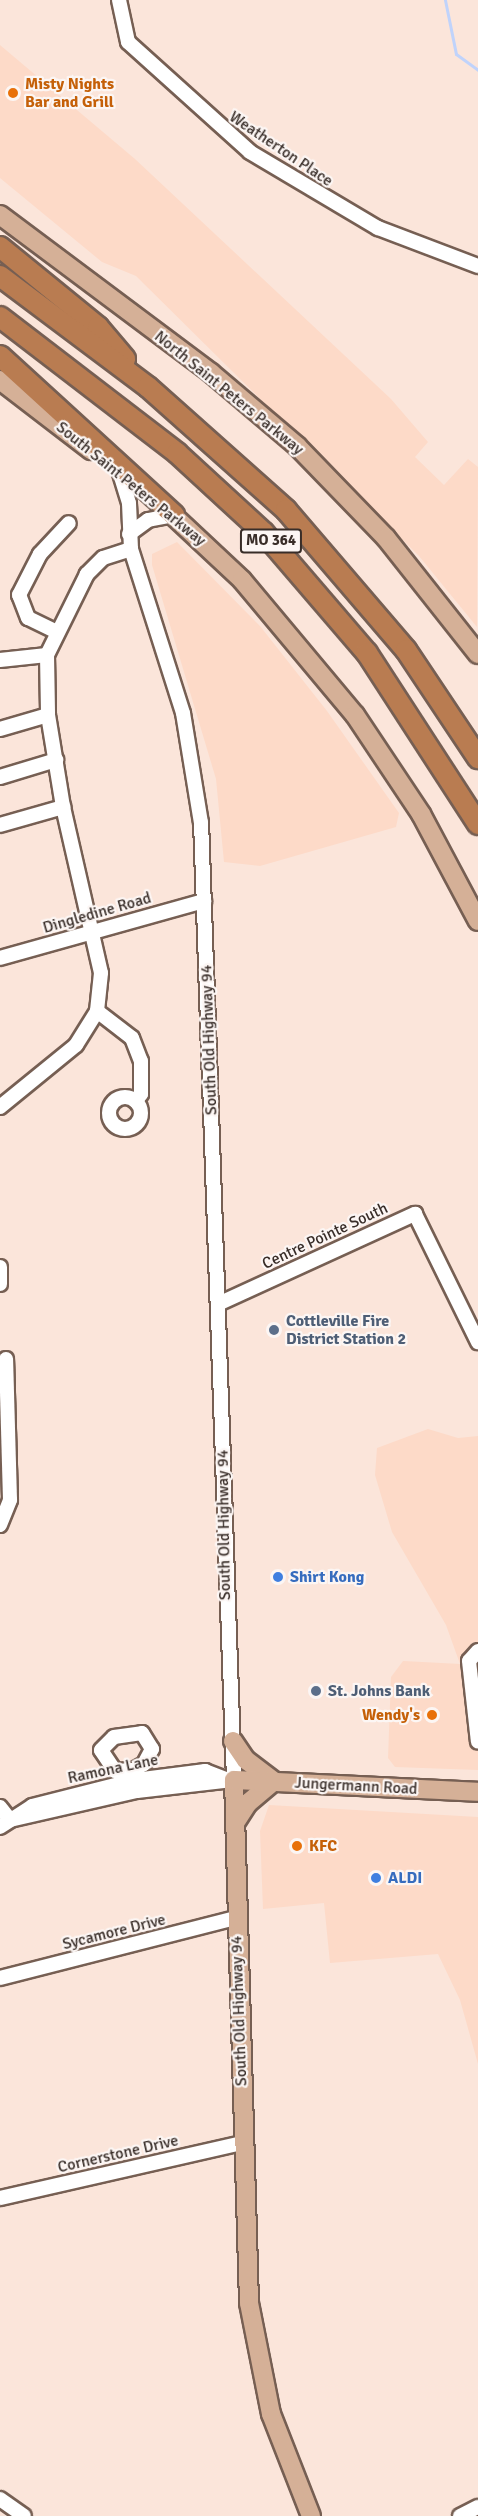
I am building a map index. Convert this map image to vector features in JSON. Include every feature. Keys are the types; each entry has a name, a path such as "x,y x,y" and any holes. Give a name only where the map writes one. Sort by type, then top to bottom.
{"highway":[{"path":"0,247 98,327 148,387"},
{"name":"MO 364","path":"0,276 148,387 247,471 338,565 406,650 478,758"},
{"name":"MO 364","path":"0,317 138,421 264,533 367,653 478,824"},
{"path":"0,356 174,515"}],"main road":[{"name":"North Saint Peters Parkway","path":"0,215 211,373 297,446 386,538 478,654"},
{"name":"South Saint Peters Parkway","path":"0,380 174,515 242,580 355,716 420,814 478,921"},
{"path":"233,1741 246,1760 274,1781 248,1803 235,1823"},
{"name":"Jungermann Road","path":"231,1780 478,1792"},
{"name":"South Old Highway 94","path":"231,1780 235,1823 235,1918 249,2303 258,2357 280,2441 311,2516"}],"street":[{"name":"Weatherton Place","path":"119,0 128,42 250,152 378,228 478,266"},
{"name":"South Old Highway 94","path":"119,471 129,503 131,549 191,749 201,823 233,1741 231,1780"},
{"path":"129,534 148,520 174,515"},
{"path":"57,632 28,618 19,595 40,554 69,522"},
{"path":"0,1107 76,1045 97,1011 101,973 63,807 48,715 47,656 87,573 103,558 131,549"},
{"path":"0,660 47,656"},
{"path":"0,729 48,715"},
{"path":"0,777 56,760"},
{"path":"0,825 63,807"},
{"name":"Dingledine Road","path":"0,958 204,901"},
{"path":"97,1011 132,1038 141,1061 141,1094 136,1101"},
{"name":"Centre Pointe South","path":"218,1304 415,1214 478,1342"},
{"path":"0,1267 0,1284"},
{"path":"0,1525 10,1500 4,1418 6,1359"},
{"path":"478,1651 470,1661 478,1742"},
{"name":"Ramona Lane","path":"5,1824 135,1780 231,1780"},
{"path":"0,1807 5,1824"},
{"name":"Sycamore Drive","path":"0,1978 235,1918"},
{"name":"Cornerstone Drive","path":"0,2198 243,2143"},
{"path":"0,2499 24,2516"},
{"path":"460,2516 478,2507"}],"shaded area":[{"path":"0,45 135,159 391,399 428,442 415,457 444,485 468,459 478,467 477,627 419,556 136,276 102,262 0,178"},
{"path":"177,542 260,626 327,711 399,813 396,827 260,866 224,862 216,779 152,565 152,554"},
{"path":"428,1429 458,1438 478,1436 478,1770 395,1767 388,1758 391,1677 403,1661 460,1664 446,1625 392,1532 375,1475 377,1448"},
{"path":"269,1805 478,1817 478,2064 460,2000 438,1954 330,1963 324,1903 263,1909 260,1831"}],"waterway":[{"path":"445,0 456,54 478,70"}],"place":[{"name":"Misty Nights Bar and Grill","path":"13,93"},
{"name":"Cottleville Fire District Station 2","path":"274,1330"},
{"name":"Shirt Kong","path":"278,1577"},
{"name":"St. Johns Bank","path":"316,1691"},
{"name":"Wendy's","path":"432,1715"},
{"name":"KFC","path":"297,1846"},
{"name":"ALDI","path":"376,1878"}]}
